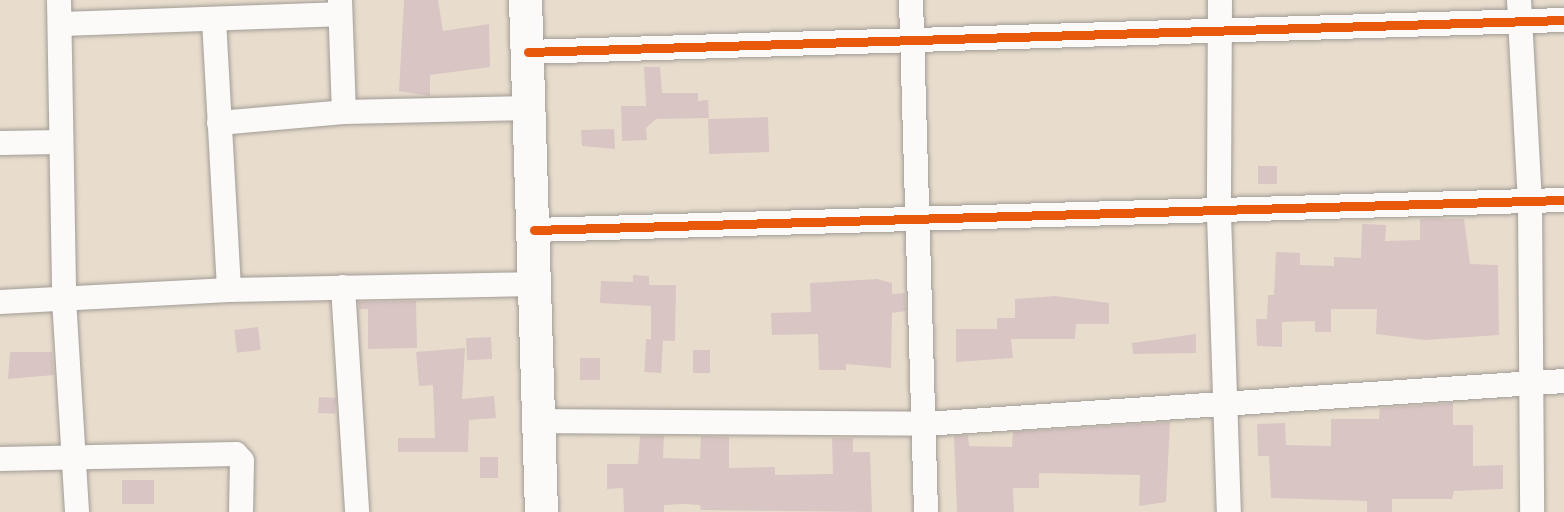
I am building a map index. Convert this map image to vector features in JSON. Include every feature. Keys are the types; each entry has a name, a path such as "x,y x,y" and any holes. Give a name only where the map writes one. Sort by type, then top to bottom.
{"main road":[{"path":"525,0 534,230 541,512"}],"street":[{"path":"59,0 64,299 77,512"},
{"path":"911,0 926,512"},
{"path":"1220,0 1218,214 1229,512"},
{"path":"60,24 214,20 340,7 344,112"},
{"path":"528,52 912,39 1221,33 1520,11 1564,20"},
{"path":"1520,11 1530,202 1532,512"},
{"path":"214,20 228,290"},
{"path":"219,123 344,112 530,108"},
{"path":"0,143 62,142"},
{"path":"534,230 1218,214 1564,200"},
{"path":"0,302 228,290 535,284"},
{"path":"344,287 357,512"},
{"path":"538,421 924,424 1224,401 1564,381"},
{"path":"0,459 236,454 242,461 241,512"}],"building":[{"path":"404,0 438,0 443,31 489,24 490,67 430,75 430,96 399,91"},
{"path":"644,67 660,67 662,93 698,93 698,101 708,100 709,118 656,119 646,128 647,140 622,141 621,106 646,106"},
{"path":"768,117 769,152 709,154 708,119"},
{"path":"614,129 615,149 582,146 581,130"},
{"path":"1258,166 1277,166 1277,184 1258,184"},
{"path":"1420,219 1464,219 1470,264 1498,265 1499,335 1425,340 1376,334 1377,309 1331,309 1331,332 1315,332 1315,321 1282,322 1282,347 1257,346 1256,319 1267,319 1268,295 1274,295 1276,252 1300,253 1300,265 1334,266 1334,257 1361,258 1362,224 1386,225 1385,241 1420,240"},
{"path":"633,275 649,276 649,285 676,285 675,341 651,340 651,306 600,303 601,281 633,282"},
{"path":"877,279 892,283 892,294 905,293 906,311 892,313 891,368 846,364 846,370 819,370 818,334 772,335 771,313 811,312 810,283"},
{"path":"1055,296 1109,303 1109,324 1076,324 1075,339 1011,339 1013,358 956,362 956,329 997,329 997,318 1015,318 1015,299"},
{"path":"416,301 417,348 368,349 368,309 359,309 359,302"},
{"path":"258,327 261,350 237,353 234,330"},
{"path":"1196,334 1196,353 1133,354 1132,343"},
{"path":"491,337 492,359 467,360 466,338"},
{"path":"646,339 663,340 661,373 644,372"},
{"path":"465,348 462,399 494,396 496,418 469,420 468,452 398,452 398,438 435,438 433,385 419,386 416,352"},
{"path":"693,350 710,350 710,373 693,373"},
{"path":"10,352 52,352 54,375 8,379"},
{"path":"580,358 600,358 600,380 580,380"},
{"path":"319,397 336,398 335,414 318,413"},
{"path":"1453,403 1453,425 1473,425 1473,466 1503,465 1503,489 1454,491 1452,499 1392,499 1392,512 1367,512 1367,501 1271,498 1269,456 1258,456 1257,424 1285,423 1286,445 1331,446 1331,419 1379,419 1380,408"},
{"path":"1170,422 1166,502 1139,506 1140,475 1039,473 1039,488 1013,488 1014,512 957,512 954,436 968,435 969,446 1012,447 1013,432"},
{"path":"640,436 664,436 663,458 700,459 701,436 729,437 729,468 775,467 775,475 833,474 832,438 853,438 853,452 870,452 872,512 701,510 700,505 684,504 664,505 664,512 624,512 623,488 607,489 607,464 638,464"},
{"path":"480,457 498,457 498,478 480,478"},
{"path":"122,480 154,480 154,504 122,504"}],"cycle path":[{"path":"528,52 1564,20"},
{"path":"534,230 1564,200"}]}
